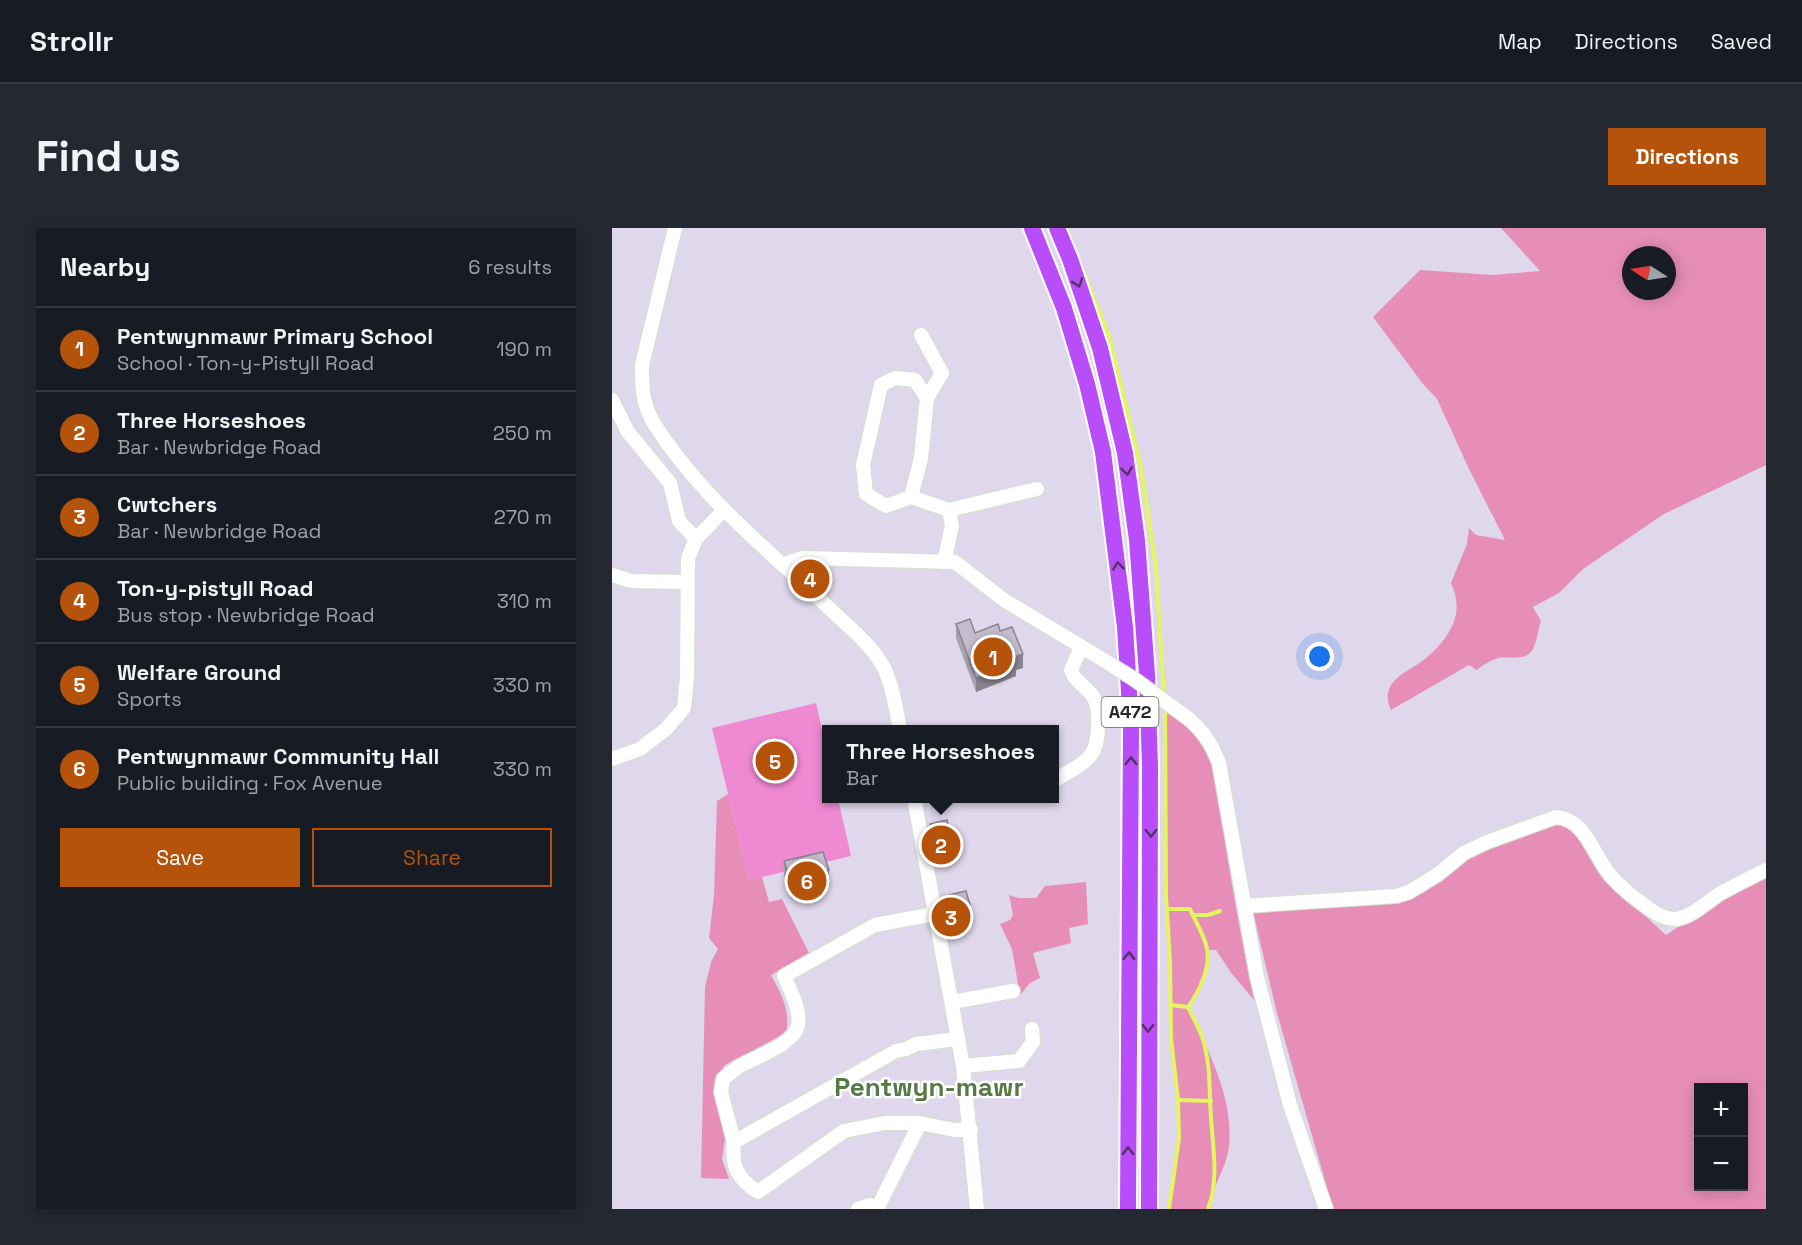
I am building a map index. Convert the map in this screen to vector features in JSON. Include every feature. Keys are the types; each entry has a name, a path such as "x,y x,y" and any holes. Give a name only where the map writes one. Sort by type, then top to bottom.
{"main road":[{"name":"A472","path":"1032,228 1064,308 1087,384 1103,452 1125,627 1131,724 1128,1209"},
{"name":"A472","path":"1057,228 1100,348 1125,453 1137,540 1147,675 1150,766 1149,1209"}],"street":[{"path":"675,228 642,365 642,387 649,414 691,475 724,510 784,564 868,646 884,669 899,725"},
{"path":"911,497 921,458 927,398 942,373 921,335"},
{"path":"927,398 915,380 895,378 881,386 863,465 866,494 886,506 911,497 949,510 1036,489"},
{"path":"612,400 628,432 670,483 679,520 696,538"},
{"path":"612,759 640,749 666,729 684,708 687,677 688,558 696,538 724,510"},
{"path":"944,562 952,526 949,510"},
{"path":"784,564 803,558 955,562 1004,600 1134,679 1202,730 1219,763 1257,977 1290,1106 1326,1209"},
{"path":"612,575 631,581 687,582"},
{"path":"1059,777 1095,752 1098,738 1098,707 1093,696 1074,679 1071,670 1086,650"},
{"path":"915,803 963,1066 977,1209"},
{"path":"1245,906 1396,896 1409,892 1437,875 1464,853 1486,842 1556,817 1566,818 1580,827 1608,873 1620,887 1653,911 1668,918 1678,919 1766,870"},
{"path":"934,914 875,925 784,976 794,995 799,1025 793,1035 784,1042 723,1079 721,1092 734,1142 732,1157 742,1182 758,1192 844,1131 885,1123 920,1123 954,1130 971,1130"},
{"path":"952,1002 1013,991"},
{"path":"963,1066 1019,1062 1033,1042 1032,1029"},
{"path":"734,1142 896,1051 916,1044 957,1039"},
{"path":"858,1209 870,1205 878,1209 920,1123"}],"shaded area":[{"path":"1501,228 1766,228 1766,465 1664,514 1583,569 1559,593 1533,607 1541,621 1534,646 1527,656 1498,658 1477,670 1469,665 1391,710 1388,692 1391,685 1425,659 1443,641 1452,626 1457,609 1456,596 1451,583 1467,544 1469,528 1476,535 1505,540 1437,399 1423,384 1373,317 1420,270 1493,275 1540,271"},
{"path":"816,703 822,729 822,803 839,803 851,856 749,880 712,728"},
{"path":"1165,711 1198,736 1211,760 1218,787 1230,873 1254,1000 1216,950 1208,950 1202,980 1188,1007 1218,1075 1228,1110 1229,1147 1210,1209 1169,1209 1179,1138 1178,1100 1171,1038 1166,896"},
{"path":"728,794 749,880 762,877 769,902 782,899 809,953 771,975 786,1010 786,1033 725,1065 716,1078 715,1097 725,1139 722,1159 729,1179 701,1178 705,987 711,962 718,949 709,938 714,895 717,801"},
{"path":"1558,823 1570,825 1596,867 1617,890 1666,935 1722,898 1766,875 1766,1209 1333,1209 1277,1013 1253,912 1362,902 1403,901 1425,892 1469,857 1487,848"},
{"path":"1086,882 1088,924 1069,928 1071,943 1033,953 1040,978 1030,983 1020,995 1012,949 1000,924 1010,920 1013,915 1009,895 1019,898 1036,898 1045,886"}],"building":[{"path":"970,619 975,633 998,624 1000,631 1012,627 1023,654 1014,657 1016,663 976,678 956,624"},
{"path":"947,820 953,848 935,852 930,824"},
{"path":"823,852 829,870 791,884 784,861"},
{"path":"966,891 970,905 949,911 945,896"}],"waterway":[{"path":"1066,228 1109,336 1141,468 1156,568 1164,697"},
{"path":"1165,707 1166,896 1171,1038 1178,1100 1179,1138 1169,1209"},
{"path":"1167,909 1190,909 1206,944 1208,956 1203,979 1188,1007 1202,1036 1209,1069 1214,1164 1213,1187 1208,1209"},
{"path":"1193,915 1208,915 1220,911"},
{"path":"1170,1005 1188,1007"},
{"path":"1178,1100 1211,1101"}],"place":[{"name":"Ton-y-pistyll Road","path":"810,579"},
{"name":"Pentwynmawr Primary School","path":"993,657"},
{"name":"Welfare Ground","path":"775,761"},
{"name":"Three Horseshoes","path":"941,845"},
{"name":"Pentwynmawr Community Hall","path":"807,881"},
{"name":"Cwtchers","path":"951,917"}],"district":[{"name":"Pentwyn-mawr","path":"929,1087"}]}
